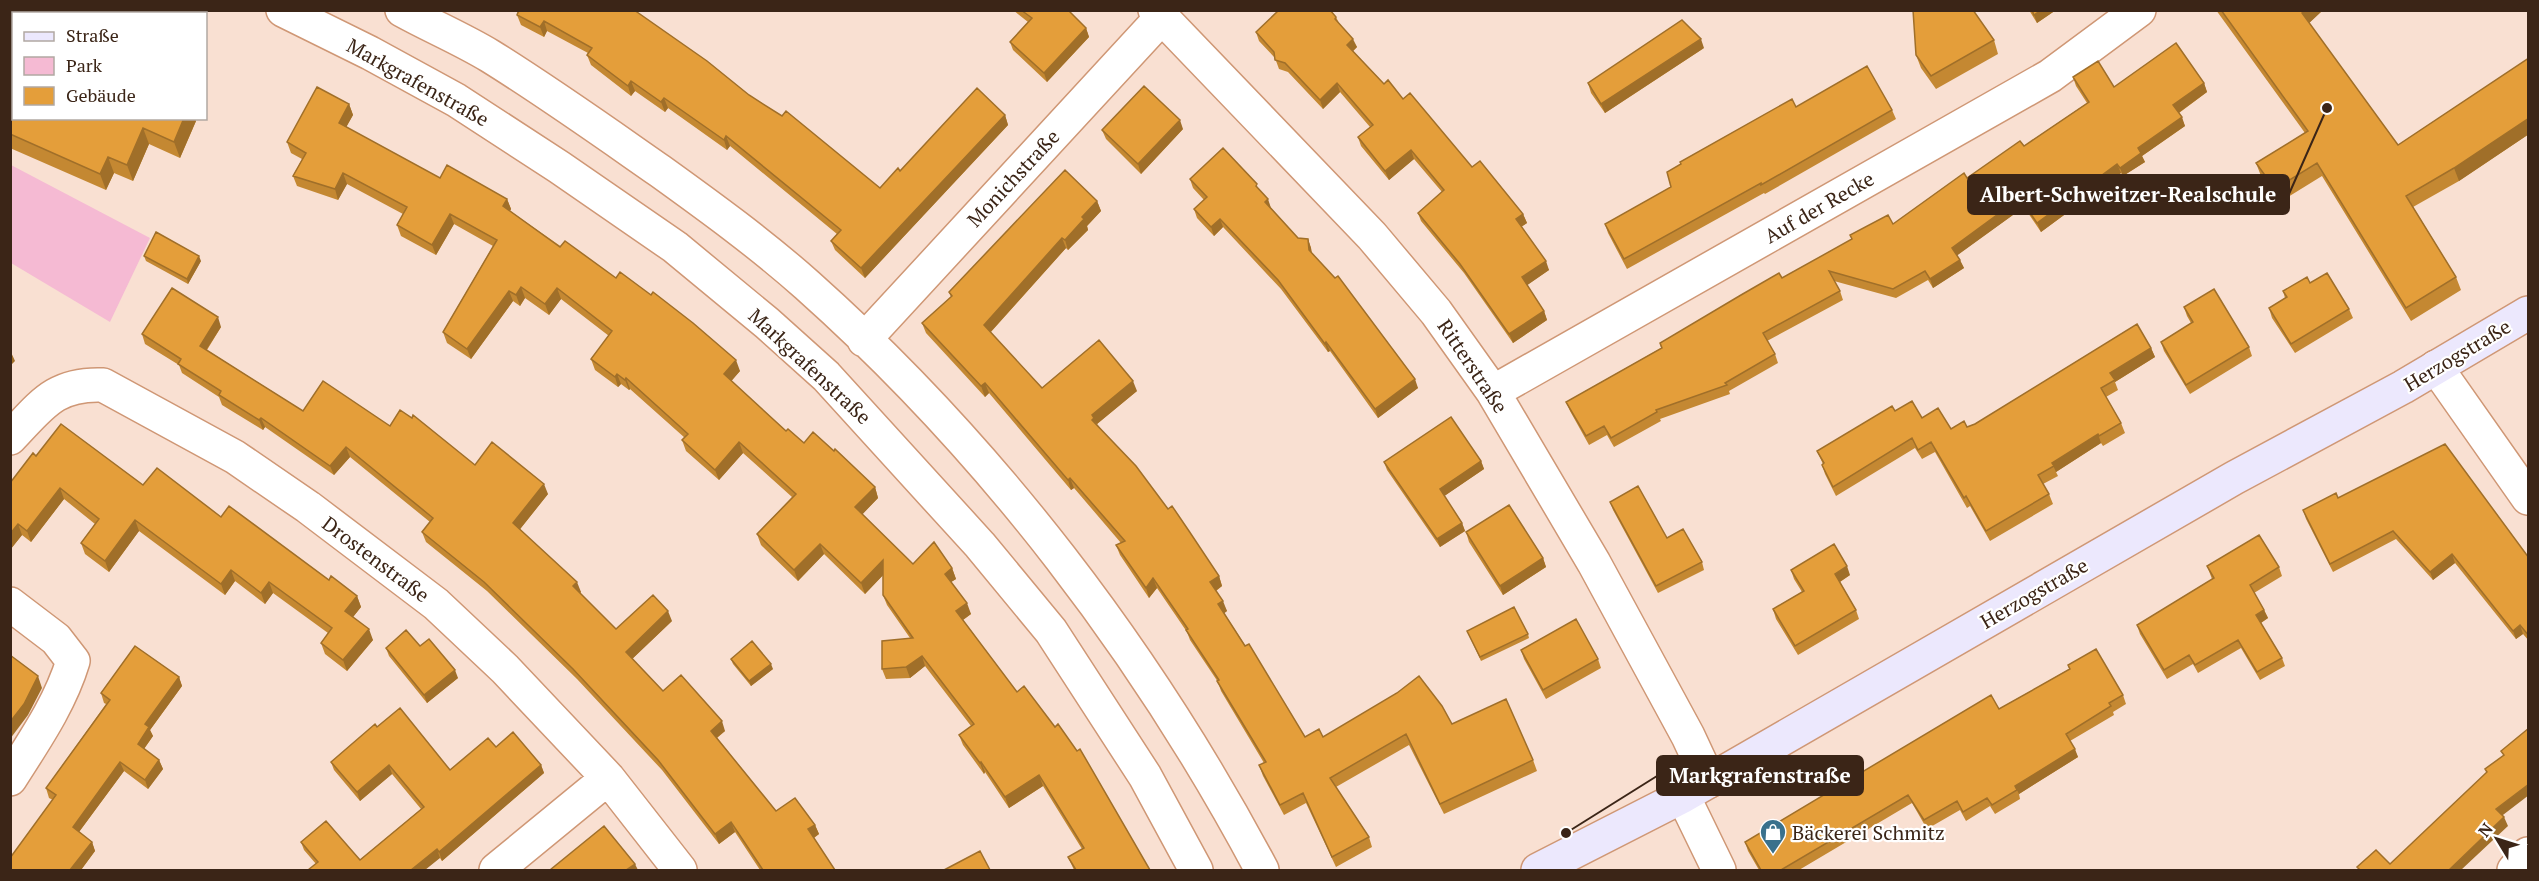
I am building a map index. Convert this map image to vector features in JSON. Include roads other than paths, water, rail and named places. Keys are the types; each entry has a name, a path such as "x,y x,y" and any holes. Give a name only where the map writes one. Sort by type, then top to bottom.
{"street":[{"name":"Markgrafenstraße","path":"283,10 456,100 559,166 675,248 767,323 826,376 980,545 1051,631 1145,776 1196,870"},
{"path":"402,10 488,55 611,137 704,203 806,284 936,411 1012,497 1086,593 1187,739 1262,870"},
{"name":"Auf der Recke","path":"1493,392 2049,76 2139,10"},
{"name":"Monichstraße","path":"864,340 1159,14"},
{"name":"Ritterstraße","path":"1159,14 1372,236 1436,312 1493,392 1594,563 1688,736 1696,788 1719,870"},
{"name":"Herzogstraße","path":"1538,870 1696,788 2234,478 2403,387 2529,313"},
{"path":"2436,367 2529,498"},
{"name":"Drostenstraße","path":"10,438 41,404 64,390 81,384 103,385 235,457 317,514 436,604 505,669 608,778 680,870"},
{"path":"10,604 56,639 73,661 67,682 53,710 10,779"},
{"path":"496,870 608,778"},
{"path":"2514,870 2529,854"}],"place":[{"name":"Albert-Schweitzer-Realschule","path":"2327,108"},
{"name":"Markgrafenstraße","path":"1566,833"},
{"name":"Bäckerei Schmitz","path":"1773,855"}]}
